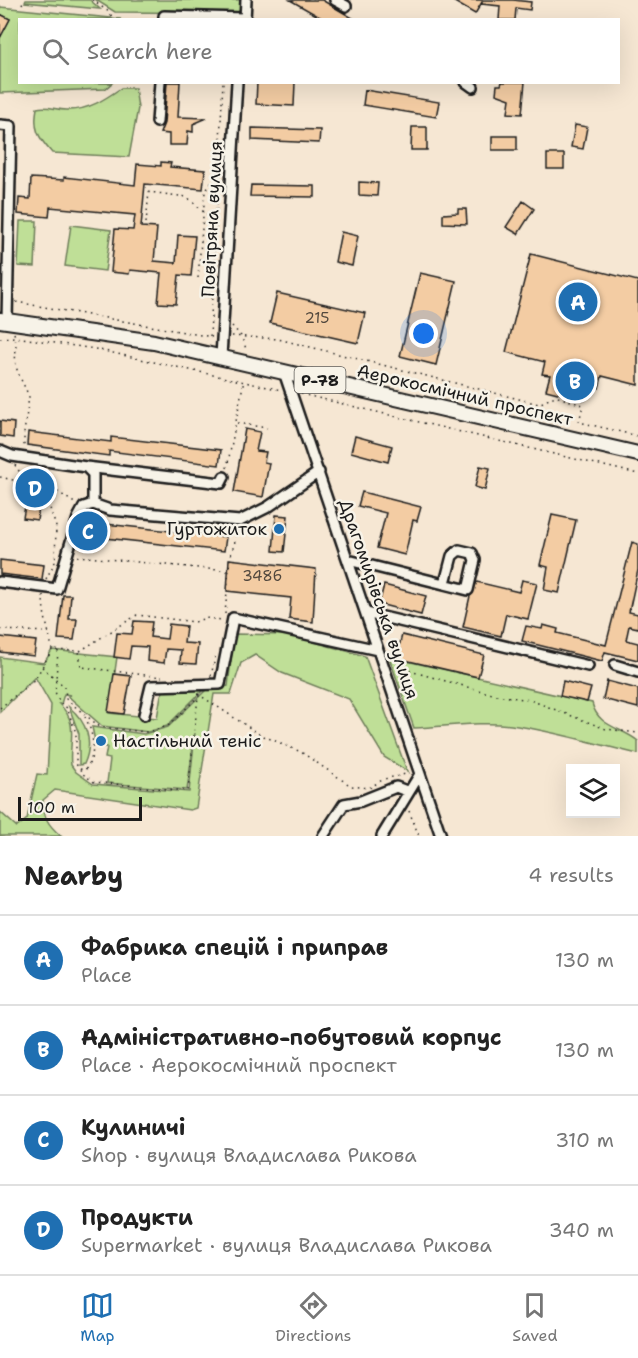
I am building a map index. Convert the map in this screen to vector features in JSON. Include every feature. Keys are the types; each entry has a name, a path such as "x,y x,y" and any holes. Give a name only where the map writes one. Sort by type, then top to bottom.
{"highway":[{"name":"Аерокосмічний проспект","path":"6,321 154,342 638,454"}],"street":[{"path":"245,18 246,0"},
{"path":"335,0 346,6"},
{"path":"164,18 164,16 218,18"},
{"path":"157,122 160,84"},
{"name":"Повітряна вулиця","path":"221,357 237,84"},
{"path":"0,125 11,126 6,321"},
{"name":"Драгомирівська вулиця","path":"284,372 441,836"},
{"path":"0,451 26,459 221,483 224,477"},
{"path":"87,467 93,474 93,504"},
{"path":"94,485 98,475 105,469"},
{"path":"0,582 57,589 78,518 84,507 93,504 110,510 240,521 268,507 319,472"},
{"path":"348,560 445,583"},
{"path":"366,613 588,666"},
{"path":"144,715 151,686 220,684 233,618 378,650"},
{"path":"615,665 638,672"},
{"path":"382,836 420,774"},
{"path":"323,836 344,804 361,801 396,787 407,795"}],"path":[{"path":"22,4 24,0"},
{"path":"92,0 110,12 113,18"},
{"path":"210,337 223,84"},
{"path":"198,278 205,192 218,173"},
{"path":"146,223 149,192 187,197 216,223"},
{"path":"7,301 210,337 241,336 278,339 539,404 555,396 583,405 579,423 638,436"},
{"path":"224,317 241,336 247,351"},
{"path":"6,321 15,336 18,348 16,366 21,384 29,397 24,433 26,459"},
{"path":"0,338 15,336 95,349 282,390"},
{"path":"224,477 244,380"},
{"path":"301,394 638,474"},
{"path":"236,423 267,428"},
{"path":"0,708 34,679 52,650 50,632 43,616 44,588 56,562 56,527 47,499 50,468"},
{"path":"0,477 27,483"},
{"path":"52,650 79,651 137,615 195,622 205,618 225,620 229,571 240,521"},
{"path":"67,555 229,571"},
{"path":"0,630 50,632"},
{"path":"58,650 55,692 76,734 75,758 79,768 94,782 188,791 199,696"},
{"path":"79,651 81,667 172,678"},
{"path":"66,699 90,722 105,728 147,732 168,726 209,684 217,652"},
{"path":"385,670 392,666 408,668 427,676 496,695 530,699 606,729 638,733"},
{"path":"42,667 65,687 64,706"},
{"path":"194,685 194,692 199,696 258,734 301,752 351,786 369,788 384,779 420,774"},
{"path":"79,768 85,770 93,750 83,715"},
{"path":"407,795 419,836"}],"green space":[{"path":"26,0 90,0 100,9 25,2"},
{"path":"96,0 241,0 240,13 115,12"},
{"path":"0,7 111,18 18,18 18,84 111,84 105,89 0,93 0,38 10,19 0,14"},
{"path":"121,88 135,88 138,108 129,157 52,153 43,142 36,127 37,108 76,110 103,100"},
{"path":"20,221 37,221 35,267 18,266"},
{"path":"71,225 111,230 105,271 65,266"},
{"path":"234,634 289,635 365,656 407,771 384,757 349,699 282,673 255,655 241,663 231,694 214,694 196,808 190,810 55,790 43,800 43,806 47,820 61,836 0,836 0,812 17,827 27,819 37,774 47,775 51,705 35,677 0,712 0,657 44,663 52,650 117,657 109,713 157,718 161,695 166,687 207,686 167,726 148,732 102,726 68,696 71,695 64,694 59,704 69,718 71,726 71,765 76,772 93,784 189,792 195,733 187,790 107,783 110,759 105,758 107,747 96,746 92,727 144,734 168,727 206,690 228,686"},
{"path":"389,657 592,703 599,717 605,722 638,741 638,754 559,734 511,725 475,724 414,728"},
{"path":"69,707 80,719 87,733 88,748 84,764 79,765 79,734"}],"building":[{"path":"290,0 322,0 353,18 322,18"},
{"path":"451,0 531,2 530,10 516,8 515,18 499,18 500,6 482,4 482,2 475,14"},
{"path":"0,14 10,19 0,38"},
{"path":"167,84 180,84 178,117 207,118 193,124 193,132 188,131 187,145 169,145 169,134 160,133 164,123"},
{"path":"257,84 295,84 294,106 256,104"},
{"path":"525,84 522,114 508,113 510,99 496,94 497,85"},
{"path":"365,90 439,102 436,117 363,105"},
{"path":"575,125 587,127 583,149 571,147"},
{"path":"412,127 427,127 427,150 411,150"},
{"path":"252,128 320,130 319,143 252,140"},
{"path":"492,136 517,136 517,150 492,150"},
{"path":"547,154 564,154 564,169 547,169"},
{"path":"161,162 171,163 170,167 205,170 203,189 145,184 141,227 157,228 154,261 176,263 178,235 195,236 191,276 179,275 176,304 158,303 161,273 130,270 129,274 111,272 115,229 133,230 135,215 50,207 49,217 18,214 19,198 30,199 31,178 64,180 64,177 135,185 137,164 161,166"},
{"path":"359,182 378,183 377,196 359,195"},
{"path":"251,185 315,186 315,197 250,196"},
{"path":"523,201 534,209 518,234 506,227"},
{"path":"458,209 466,209 467,224 443,223 443,214 458,213"},
{"path":"341,232 358,236 352,266 335,262"},
{"path":"531,254 638,281 638,385 602,376 599,388 589,385 585,400 546,390 550,375 542,374 545,362 506,352"},
{"path":"420,273 456,281 436,365 400,356"},
{"path":"277,293 365,313 358,343 270,323"},
{"path":"0,421 14,423 13,438 0,436"},
{"path":"245,429 260,432 256,451 266,452 264,462 269,463 263,497 234,492"},
{"path":"28,432 111,442 111,437 221,450 219,465 109,451 109,456 27,445"},
{"path":"355,436 392,446 388,462 351,452"},
{"path":"480,466 490,468 485,490 475,487"},
{"path":"28,488 42,490 37,520 23,518"},
{"path":"362,492 421,507 417,521 413,520 405,555 377,548 386,513 358,506"},
{"path":"276,515 288,516 284,552 273,551"},
{"path":"552,515 576,520 559,593 544,590 548,567 540,565"},
{"path":"105,524 226,537 224,551 105,538"},
{"path":"632,542 638,544 638,570 629,612 638,614 638,628 629,626 626,640 638,643 638,660 605,652 602,661 522,641 526,626 542,629 543,625 558,629 557,633 606,645"},
{"path":"229,559 316,569 313,622 289,619 291,598 227,591"},
{"path":"0,560 44,565 42,579 0,574"},
{"path":"522,580 537,583 528,619 506,614 501,636 463,627 470,596 477,582 519,592"},
{"path":"384,585 426,596 421,615 379,604"},
{"path":"63,595 71,595 69,619 77,619 74,640 58,639"},
{"path":"134,621 152,622 150,637 167,639 169,624 186,626 184,643 198,644 196,664 180,663 181,650 166,649 164,663 147,661 148,647 131,646 129,659 114,657 117,633 132,634"},
{"path":"402,635 484,655 478,677 396,658"},
{"path":"0,637 36,641 34,656 0,652"},
{"path":"114,674 131,676 124,714 108,712"},
{"path":"563,681 591,688 587,702 560,696"},
{"path":"607,681 638,689 638,708 603,699"}],"place":[{"name":"Фабрика спецій і приправ","path":"578,302"},
{"name":"Адміністративно-побутовий корпус","path":"575,381"},
{"name":"Продукти","path":"35,488"},
{"name":"Гуртожиток","path":"279,529"},
{"name":"Кулиничі","path":"88,531"},
{"name":"Настільний теніс","path":"101,741"}]}
